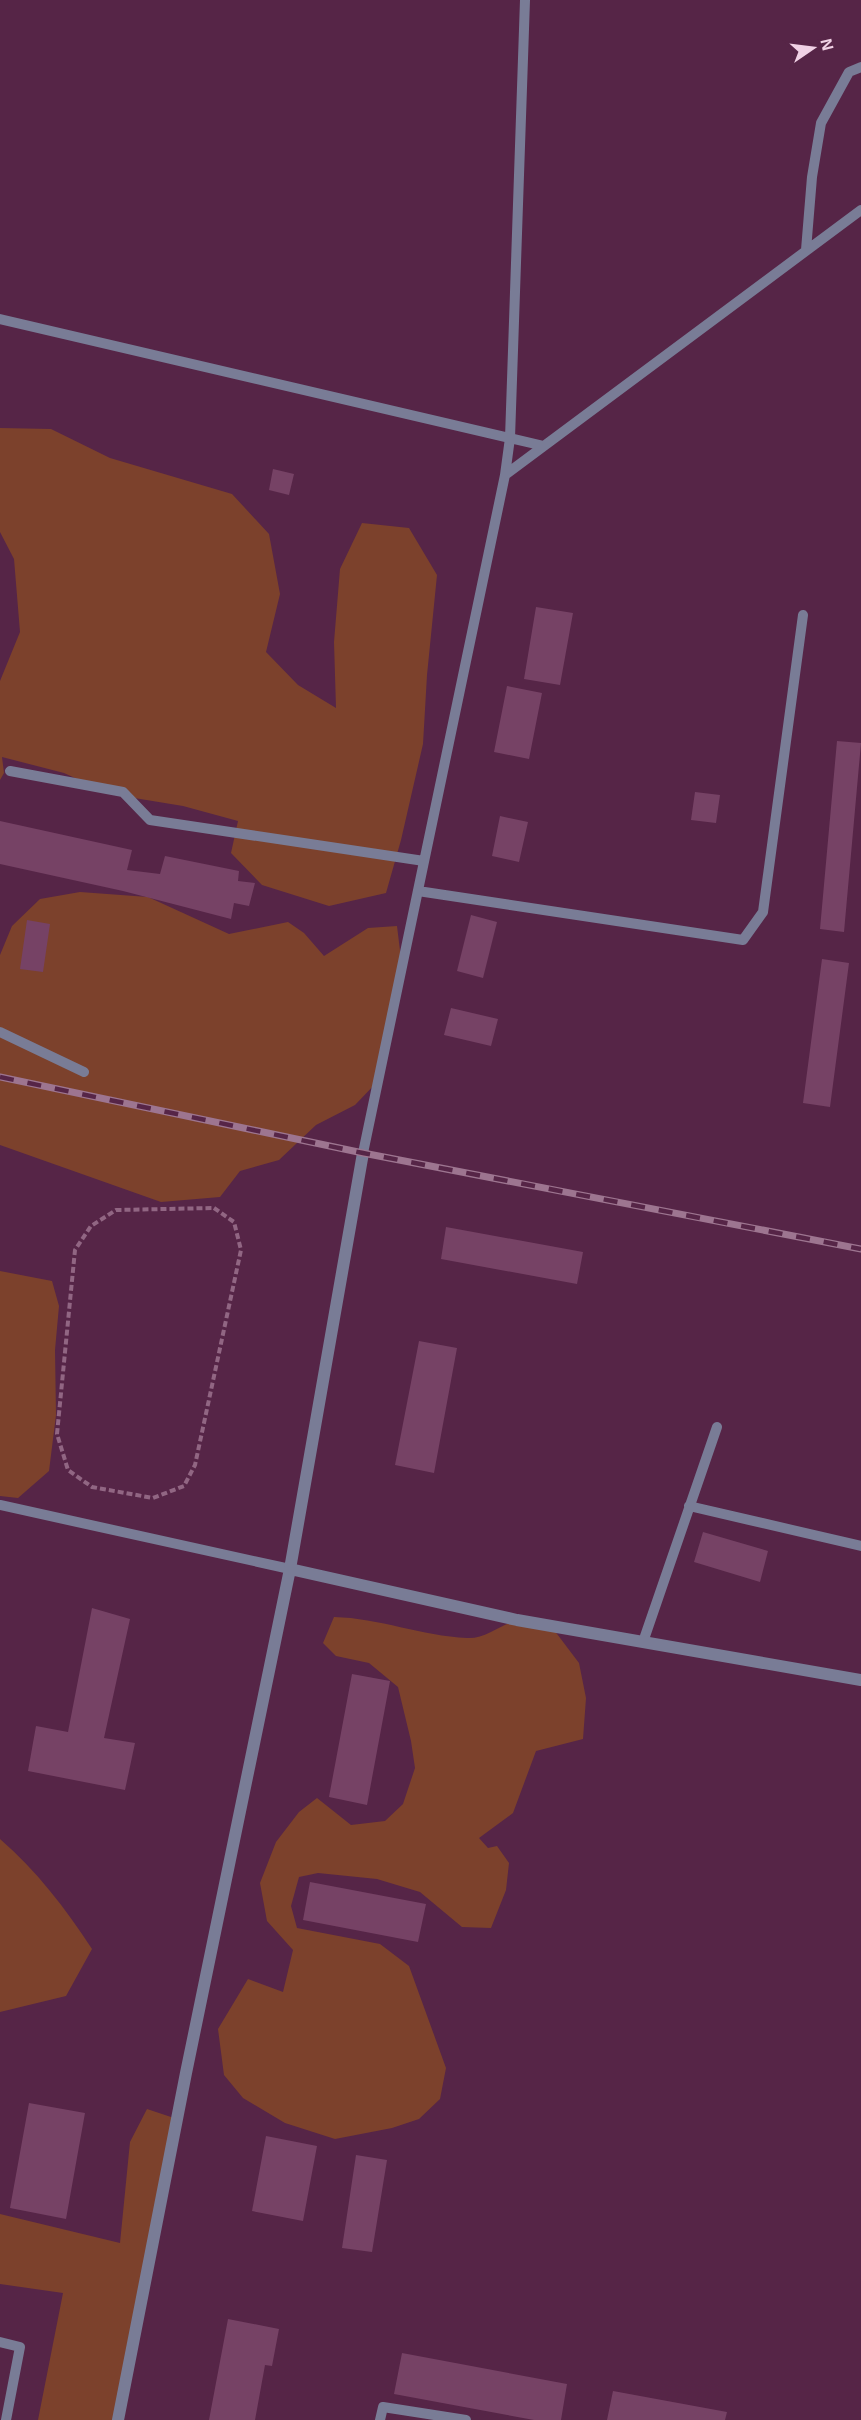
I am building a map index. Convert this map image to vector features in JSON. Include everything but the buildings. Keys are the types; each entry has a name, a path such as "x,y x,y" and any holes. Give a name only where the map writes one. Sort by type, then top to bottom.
{"street":[{"path":"118,2420 184,2084 290,1569 363,1153"},
{"path":"290,1569 517,1620 861,1680"}],"lane":[{"path":"363,1153 505,475 510,438 525,0"},
{"path":"806,250 812,177 821,123 849,72 861,67"},
{"path":"505,475 861,210"},
{"path":"0,319 544,446"},
{"path":"418,891 743,940 763,912 803,615"},
{"path":"10,771 123,792 150,820 424,861"},
{"path":"0,1032 84,1072"},
{"path":"643,1642 717,1427"},
{"path":"0,1505 290,1569"},
{"path":"690,1506 861,1546"},
{"path":"0,2342 20,2347 6,2420"},
{"path":"380,2420 383,2407 466,2420"}],"path":[{"path":"214,1208 234,1222 241,1250 195,1465 184,1486 153,1498 92,1487 69,1470 57,1434 75,1250 91,1226 116,1210 214,1208"}],"shaded area":[{"path":"0,428 51,429 110,458 232,494 269,534 280,594 266,652 298,685 336,708 334,642 340,569 362,523 409,528 437,575 423,744 386,893 329,906 262,885 231,853 238,821 183,806 110,794 64,773 2,757 4,773 0,780 0,681 20,632 14,559 0,532"},
{"path":"80,892 148,897 229,934 288,922 304,933 324,956 368,928 397,926 402,967 378,1081 355,1105 316,1125 279,1160 240,1171 220,1197 161,1202 0,1145 0,955 12,926 40,899"},
{"path":"0,1271 52,1281 59,1306 55,1350 56,1415 49,1471 18,1498 0,1496"},
{"path":"334,1617 367,1620 450,1637 467,1638 486,1634 519,1620 551,1626 579,1663 586,1698 583,1739 536,1751 513,1813 479,1838 488,1848 497,1846 509,1863 506,1890 491,1928 462,1927 420,1892 377,1879 318,1873 299,1877 291,1906 297,1928 380,1944 409,1966 446,2068 440,2099 419,2119 392,2128 335,2139 285,2123 243,2098 224,2075 218,2029 248,1979 283,1992 293,1950 267,1921 260,1883 276,1842 299,1812 317,1798 351,1825 385,1821 403,1804 415,1768 398,1687 369,1663 336,1656 323,1643"},
{"path":"0,1839 50,1891 92,1949 66,1996 0,2012"},
{"path":"147,2109 177,2119 113,2420 38,2420 63,2293 0,2284 0,2214 120,2243 130,2142"}],"railway":[{"path":"0,1077 363,1153 861,1249"}]}
